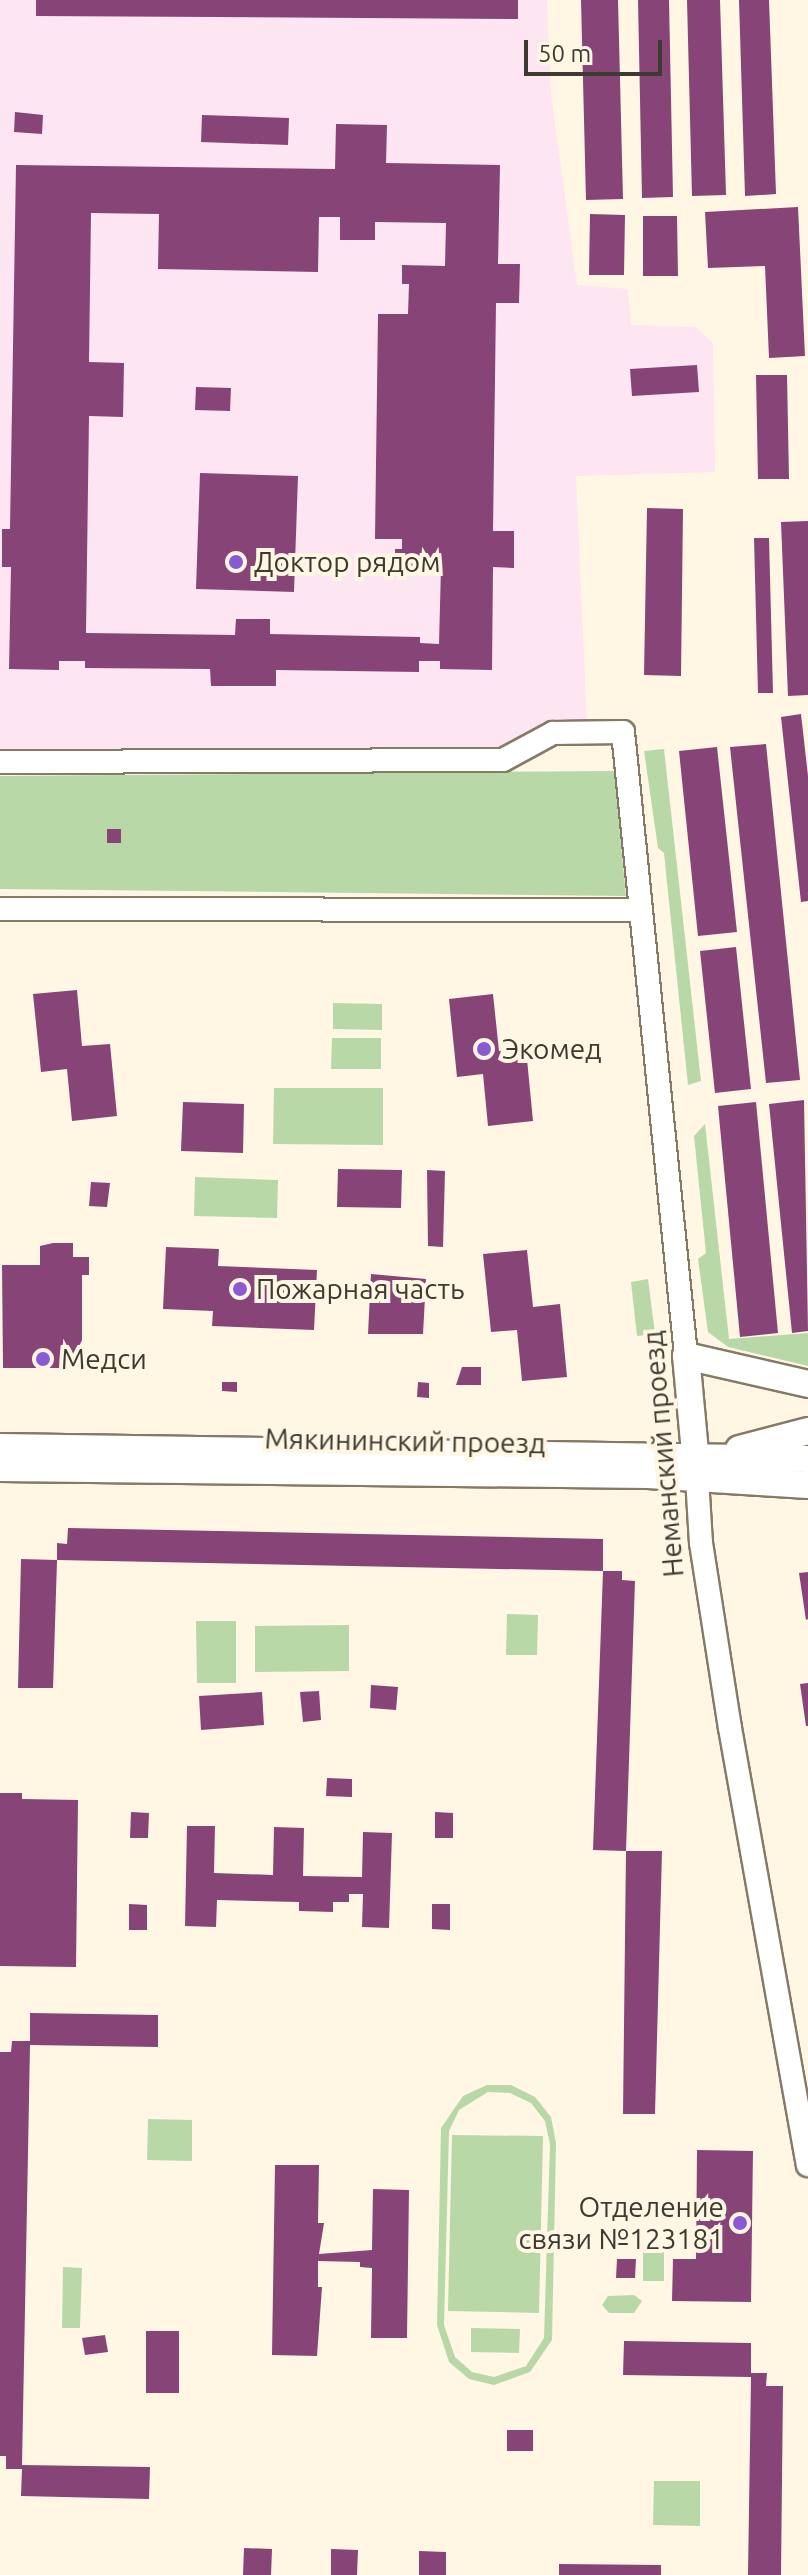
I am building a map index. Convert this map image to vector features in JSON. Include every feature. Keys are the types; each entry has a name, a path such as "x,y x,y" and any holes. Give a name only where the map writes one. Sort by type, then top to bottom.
{"main road":[{"path":"686,1356 808,1384"},
{"name":"Неманский проезд","path":"686,1356 696,1467"},
{"path":"696,1467 808,1431"},
{"name":"Мякининский проезд","path":"0,1447 696,1467 726,1483 808,1485"},
{"name":"Мякининский проезд","path":"0,1468 696,1467 808,1459"},
{"path":"726,1483 808,1504"}],"street":[{"name":"Неманский проезд","path":"0,762 503,760 553,733 623,732 686,1356"},
{"path":"0,909 641,910"},
{"name":"Неманский проезд","path":"696,1467 701,1543 725,1698 808,2165"}],"shaded area":[{"path":"0,0 547,0 551,95 577,285 628,289 631,325 695,327 713,343 715,472 576,476 587,726 502,755 0,752"}],"green space":[{"path":"664,749 701,1081 688,1085 664,853 658,848 644,751"},
{"path":"614,771 626,896 0,889 0,776"},
{"path":"333,1003 382,1004 382,1030 333,1029"},
{"path":"332,1038 381,1038 381,1069 331,1069"},
{"path":"274,1088 383,1088 383,1145 273,1144"},
{"path":"705,1124 729,1339 808,1333 808,1366 728,1347 708,1332 698,1259 706,1253 694,1136"},
{"path":"195,1177 278,1180 277,1218 194,1216"},
{"path":"648,1279 655,1334 637,1336 631,1282"},
{"path":"507,1614 538,1615 537,1655 506,1655"},
{"path":"196,1621 236,1621 236,1683 197,1683"},
{"path":"349,1625 349,1671 255,1672 255,1626"},
{"path":"487,2085 511,2085 535,2097 551,2117 556,2143 552,2340 530,2372 494,2385 469,2379 449,2362 437,2325 441,2128 463,2096","holes":["488,2092 510,2093 531,2103 545,2121 550,2144 544,2338 526,2366 494,2377 472,2372 455,2357 444,2325 449,2131 459,2110"]},
{"path":"148,2119 192,2120 192,2161 147,2160"},
{"path":"452,2135 543,2136 539,2313 448,2311"},
{"path":"643,2247 664,2247 664,2281 643,2281"},
{"path":"63,2267 82,2268 80,2328 62,2328"},
{"path":"634,2295 642,2301 634,2313 609,2313 602,2305 608,2296"},
{"path":"471,2328 520,2329 519,2353 471,2352"},
{"path":"654,2481 700,2481 700,2526 653,2525"}],"building":[{"path":"36,0 518,0 518,19 36,16"},
{"path":"581,0 618,0 623,199 586,200"},
{"path":"638,0 669,0 673,197 642,198"},
{"path":"687,0 720,0 726,195 692,196"},
{"path":"739,0 769,0 776,194 745,196"},
{"path":"15,112 43,115 42,134 14,132"},
{"path":"202,115 289,118 288,145 201,142"},
{"path":"336,124 387,125 386,163 500,165 498,264 520,264 519,303 496,303 493,531 514,531 514,568 493,567 492,670 440,669 440,661 419,661 419,672 276,670 276,686 211,686 210,669 85,668 85,661 59,661 59,670 9,669 11,567 2,567 2,529 10,529 16,165 335,169","holes":["91,213 159,214 158,269 318,272 319,217 340,217 340,240 375,240 375,222 446,223 445,266 402,265 402,284 409,284 408,314 378,314 375,539 402,539 402,549 395,549 395,566 441,567 439,644 420,643 420,637 270,634 270,619 236,619 235,635 86,633 89,416 123,417 124,363 89,362"]},
{"path":"798,207 805,356 769,358 765,266 708,268 705,212"},
{"path":"590,214 625,215 624,275 589,275"},
{"path":"643,216 677,216 678,276 643,276"},
{"path":"697,365 699,392 632,396 630,369"},
{"path":"756,375 787,375 789,479 758,479"},
{"path":"196,387 231,388 230,411 195,410"},
{"path":"200,473 298,476 294,592 196,589"},
{"path":"647,508 683,509 681,676 644,675"},
{"path":"808,521 808,695 788,696 781,522"},
{"path":"754,538 769,538 773,693 758,693"},
{"path":"801,714 808,776 808,901 801,902 781,717"},
{"path":"766,744 800,1080 766,1083 730,747"},
{"path":"717,747 737,932 698,936 679,751"},
{"path":"107,829 121,829 121,843 107,843"},
{"path":"736,947 751,1089 715,1093 700,951"},
{"path":"77,990 82,1046 110,1044 117,1116 72,1121 67,1069 41,1072 33,994"},
{"path":"493,994 499,1051 526,1049 533,1121 488,1126 483,1074 457,1077 449,999"},
{"path":"804,1100 808,1331 792,1333 769,1104"},
{"path":"183,1102 244,1104 243,1153 181,1151"},
{"path":"756,1102 778,1333 740,1337 718,1106"},
{"path":"338,1169 402,1170 401,1208 337,1207"},
{"path":"427,1170 445,1171 443,1247 428,1246"},
{"path":"91,1182 110,1183 107,1207 89,1206"},
{"path":"73,1243 73,1257 89,1257 89,1275 82,1275 82,1368 3,1368 2,1265 40,1265 40,1246"},
{"name":"Пожарная часть","path":"166,1247 219,1249 218,1266 317,1270 314,1330 212,1326 213,1311 163,1309"},
{"path":"527,1250 533,1307 560,1304 567,1377 522,1381 517,1330 491,1332 483,1254"},
{"path":"371,1274 426,1279 423,1334 368,1334"},
{"path":"462,1367 481,1367 481,1385 456,1385"},
{"path":"222,1382 237,1382 237,1392 222,1391"},
{"path":"418,1382 429,1383 429,1398 417,1397"},
{"path":"68,1528 603,1539 603,1571 57,1560 57,1543 67,1544"},
{"path":"21,1559 57,1560 53,1688 18,1688"},
{"path":"603,1571 622,1571 622,1580 635,1581 626,1851 593,1850"},
{"path":"808,1572 808,1619 806,1620 799,1573"},
{"path":"808,1683 808,1726 806,1726 800,1684"},
{"path":"371,1685 398,1687 396,1710 370,1708"},
{"path":"319,1691 321,1720 303,1722 300,1692"},
{"path":"262,1692 264,1725 201,1730 199,1696"},
{"path":"327,1778 352,1779 352,1797 326,1796"},
{"path":"0,1793 22,1793 22,1799 78,1800 76,1967 0,1966"},
{"path":"131,1812 149,1813 148,1838 130,1838"},
{"path":"435,1812 453,1813 453,1838 435,1838"},
{"path":"187,1826 215,1826 214,1873 273,1875 274,1827 304,1828 303,1876 362,1877 363,1832 392,1833 389,1928 362,1927 363,1894 349,1894 349,1902 333,1902 333,1912 299,1911 299,1902 217,1900 216,1927 185,1926"},
{"path":"626,1851 662,1851 655,2114 623,2114"},
{"path":"129,1904 147,1905 147,1930 129,1930"},
{"path":"432,1904 450,1904 450,1930 432,1929"},
{"path":"30,2013 158,2015 158,2047 30,2045 22,2465 150,2467 149,2499 21,2496 22,2469 6,2469 6,2456 0,2456 0,2052 11,2052 12,2041 30,2041"},
{"path":"697,2150 753,2151 751,2302 672,2301 673,2259 696,2259"},
{"path":"275,2165 319,2165 318,2223 324,2223 319,2254 372,2250 373,2189 409,2190 407,2338 371,2338 372,2268 360,2267 360,2262 318,2261 318,2287 322,2287 317,2356 272,2355"},
{"path":"617,2259 636,2259 635,2278 616,2278"},
{"path":"146,2331 179,2331 179,2393 146,2393"},
{"path":"105,2335 108,2352 85,2355 82,2338"},
{"path":"624,2341 751,2343 751,2373 767,2373 766,2386 783,2386 781,2575 748,2575 751,2377 623,2375"},
{"path":"507,2430 533,2430 533,2451 507,2451"},
{"path":"244,2548 272,2549 271,2575 243,2575"},
{"path":"331,2549 358,2550 357,2575 331,2575"},
{"path":"419,2551 446,2552 446,2575 419,2575"},
{"path":"559,2564 661,2565 661,2575 559,2575"}],"place":[{"name":"Доктор рядом","path":"236,562"},
{"name":"Экомед","path":"484,1049"},
{"name":"Пожарная часть","path":"240,1289"},
{"name":"Медси","path":"43,1359"},
{"name":"Отделение связи №123181","path":"740,2223"}]}
